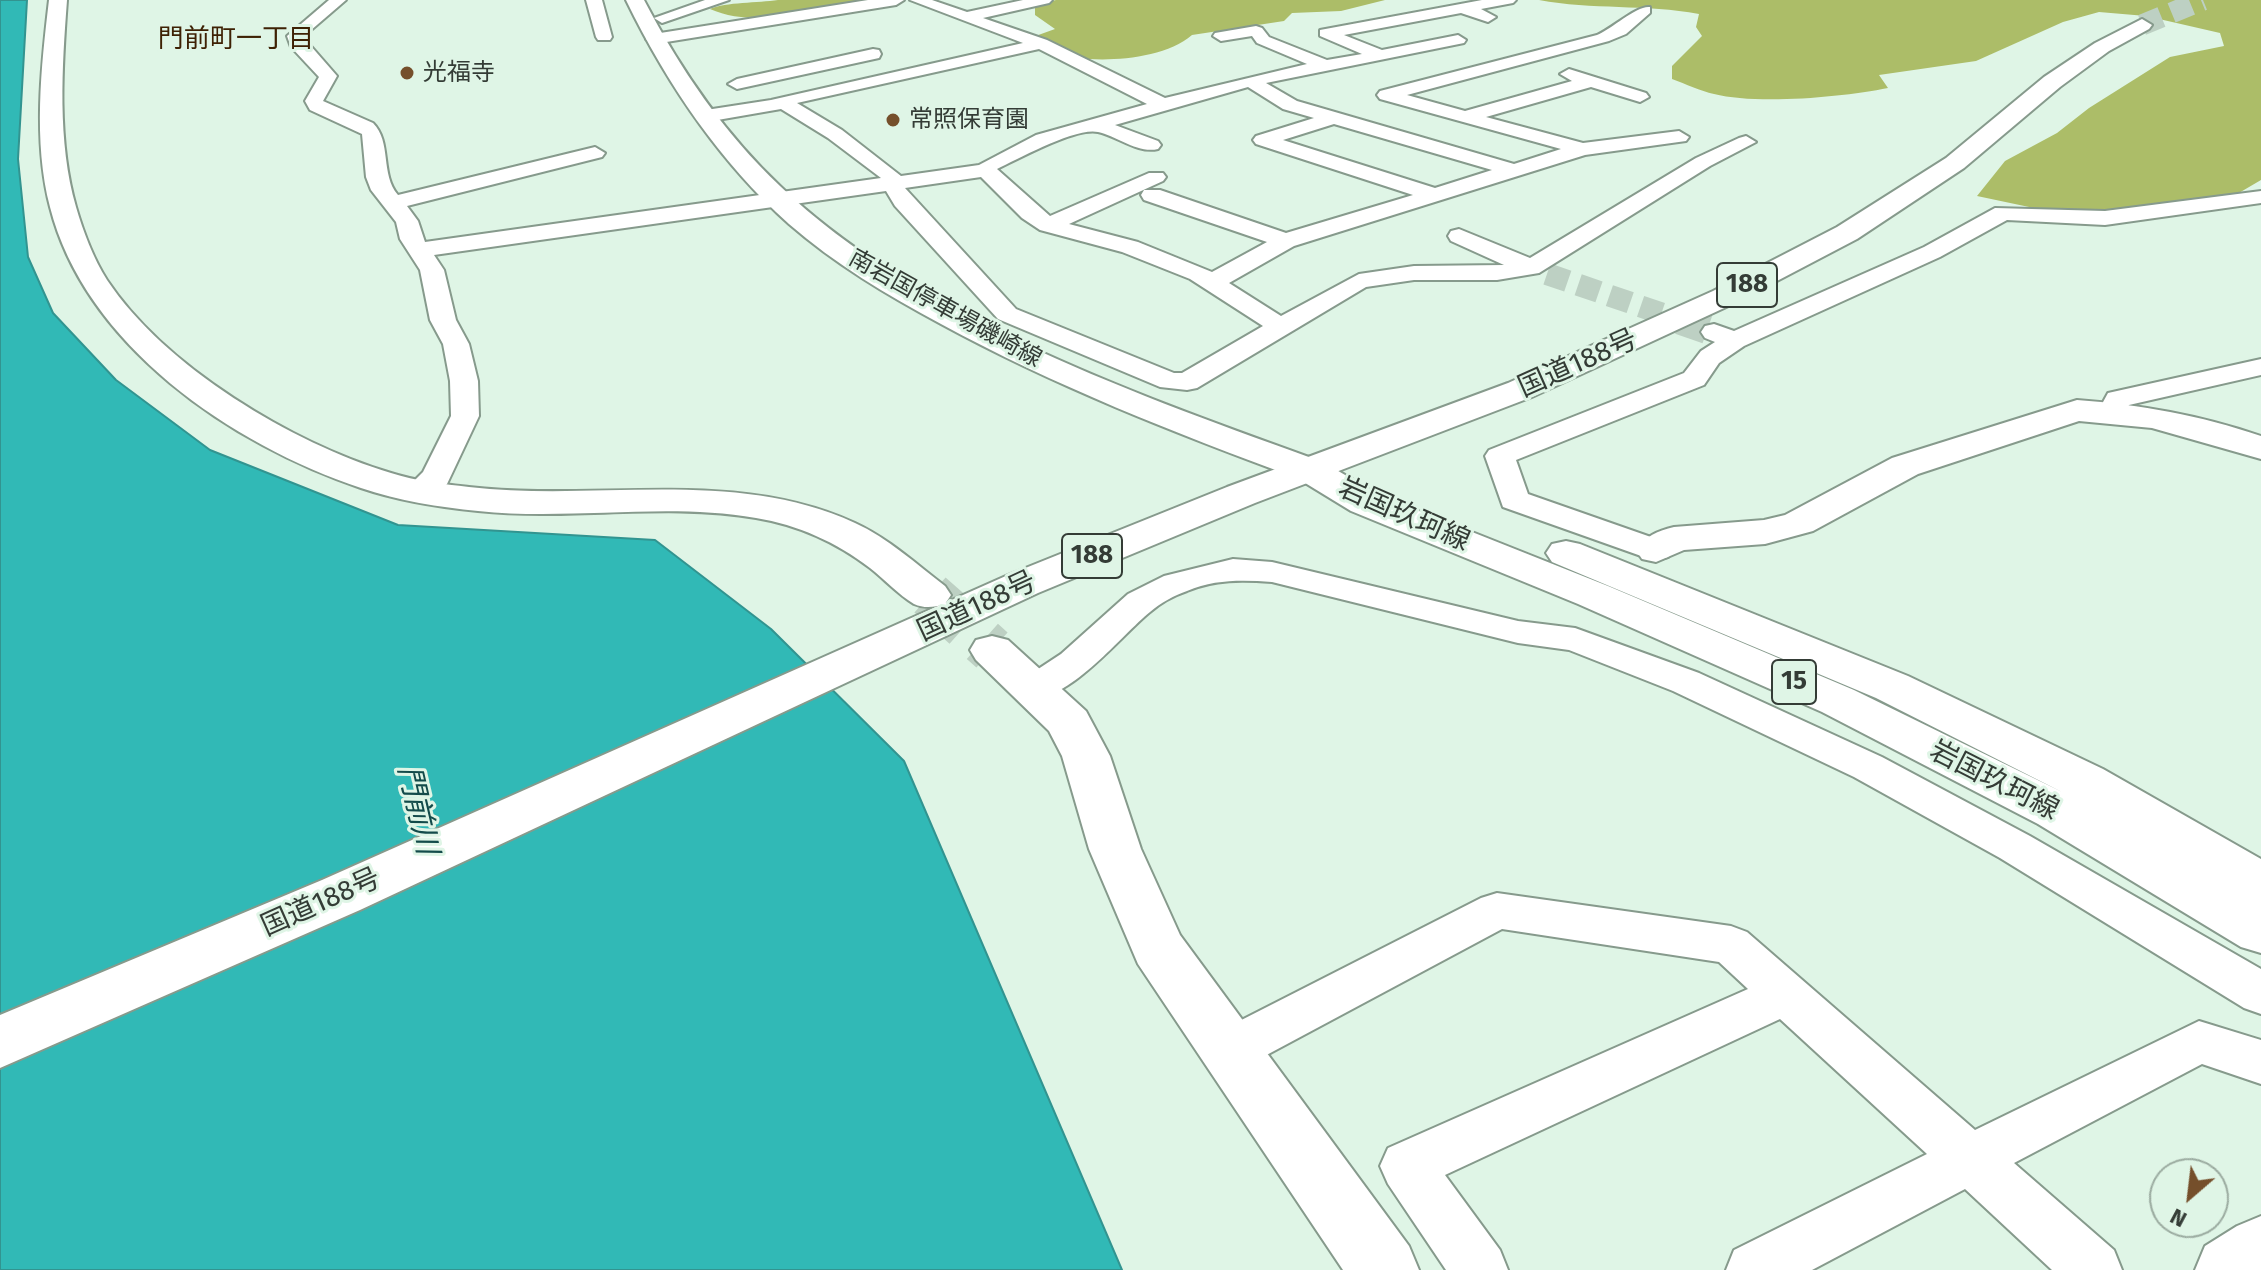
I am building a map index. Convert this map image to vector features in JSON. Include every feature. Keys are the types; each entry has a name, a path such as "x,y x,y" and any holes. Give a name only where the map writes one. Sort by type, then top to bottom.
{"main road":[{"path":"58,0 54,44 54,138 62,204 94,282 124,322 149,347 204,390 258,425 373,480 420,491 540,505 703,502 786,513 839,531 864,545 930,595"},
{"name":"南岩国停車場磯崎線","path":"644,19 706,116 740,161 830,244 887,282 1007,348 1220,438 1310,470"},
{"name":"国道188号","path":"0,1042 327,901 1023,584 1601,355 1724,297 1847,233 1955,163 2052,82 2102,47 2142,25"},
{"path":"1656,550 1674,539 1765,532 1799,523 1905,466 2077,410 2152,417 2215,432 2261,448"},
{"name":"岩国玖珂線","path":"1310,470 1412,494 1630,577 1892,687 2085,782 2261,885"},
{"name":"岩国玖珂線","path":"1310,470 1365,503 1593,595 1838,701 2056,811 2261,931"},
{"path":"992,650 1069,722 1086,756 1115,849 1158,948 1384,1270"},
{"path":"2230,1270 2261,1250"}],"street":[{"path":"338,0 295,36 297,43 328,76 314,101 317,106 366,127 372,133 376,177 407,221 411,239 432,270 443,320 456,344 464,381 465,416 436,477 420,491"},
{"path":"594,0 604,37"},
{"path":"644,19 690,11 721,0"},
{"path":"644,19 746,22 821,14 896,0"},
{"path":"918,0 970,16 1041,44 1166,106"},
{"path":"970,16 1044,0"},
{"path":"1382,56 1326,33 1508,0"},
{"path":"1462,8 1488,17"},
{"path":"821,14 846,24"},
{"path":"1583,149 1386,95 1609,36 1620,31 1633,16"},
{"path":"1571,26 1609,36"},
{"path":"1221,36 1256,31 1263,40 1326,66"},
{"path":"420,250 986,170 1019,149 1095,124 1250,81 1458,40"},
{"path":"706,116 1041,44"},
{"path":"737,84 873,54"},
{"path":"1522,59 1640,97"},
{"path":"718,78 782,102 879,166 891,176 903,201 1007,314 1170,381 1187,382 1359,281 1438,272 1539,271 1703,162 1746,142"},
{"path":"1250,81 1279,100 1513,170"},
{"path":"1466,116 1592,81"},
{"path":"1334,118 1263,140 1435,195"},
{"path":"1095,124 1151,145"},
{"path":"1214,281 1286,241 1513,170 1583,149 1679,137"},
{"path":"393,203 595,153"},
{"path":"986,170 1030,213 1048,225 1130,247 1214,281 1283,328"},
{"path":"1048,225 1154,186 1286,241"},
{"path":"1656,550 1514,500 1500,456 1694,379 1725,336 1932,252 2003,213 2105,218 2261,197"},
{"path":"1459,236 1539,271"},
{"path":"2111,413 2118,399 2261,367"},
{"path":"1036,688 1074,662 1140,602 1176,583 1233,569 1272,572 1518,632 1575,639 1686,682 1868,767 2015,847 2261,994"},
{"path":"1228,1051 1497,911 1731,945 2094,1270"},
{"path":"1480,1270 1407,1166 1786,994"},
{"path":"1754,1270 2199,1042 2261,1062"}],"green space":[{"path":"778,0 889,0 774,18 751,18 710,9"},
{"path":"1056,0 1385,0 1341,11 1292,13 1284,21 1192,35 1170,48 1129,58 1089,59 1059,51 1030,38 1055,29 1035,15 1035,5"},
{"path":"1539,0 2261,0 2261,180 2232,197 2067,215 1977,196 2005,161 2057,133 2089,108 2170,57 2224,46 2220,33 2146,16 2099,12 2063,22 1976,61 1879,75 1888,88 1825,97 1753,99 1714,94 1672,79 1672,66 1702,36 1696,27 1699,14"}],"water":[{"name":"門前川","path":"0,0 27,0 18,159 28,257 53,313 116,380 210,450 398,525 655,540 771,629 904,761 1122,1270 0,1270"}],"tunnel":[{"path":"2142,25 2203,0"},
{"path":"1547,274 1686,322"},
{"path":"1680,320 1714,332"},
{"path":"930,595 992,650"}],"place":[{"name":"光福寺","path":"407,73"},
{"name":"常照保育園","path":"893,120"}],"district":[{"name":"門前町一丁目","path":"236,40"}]}
